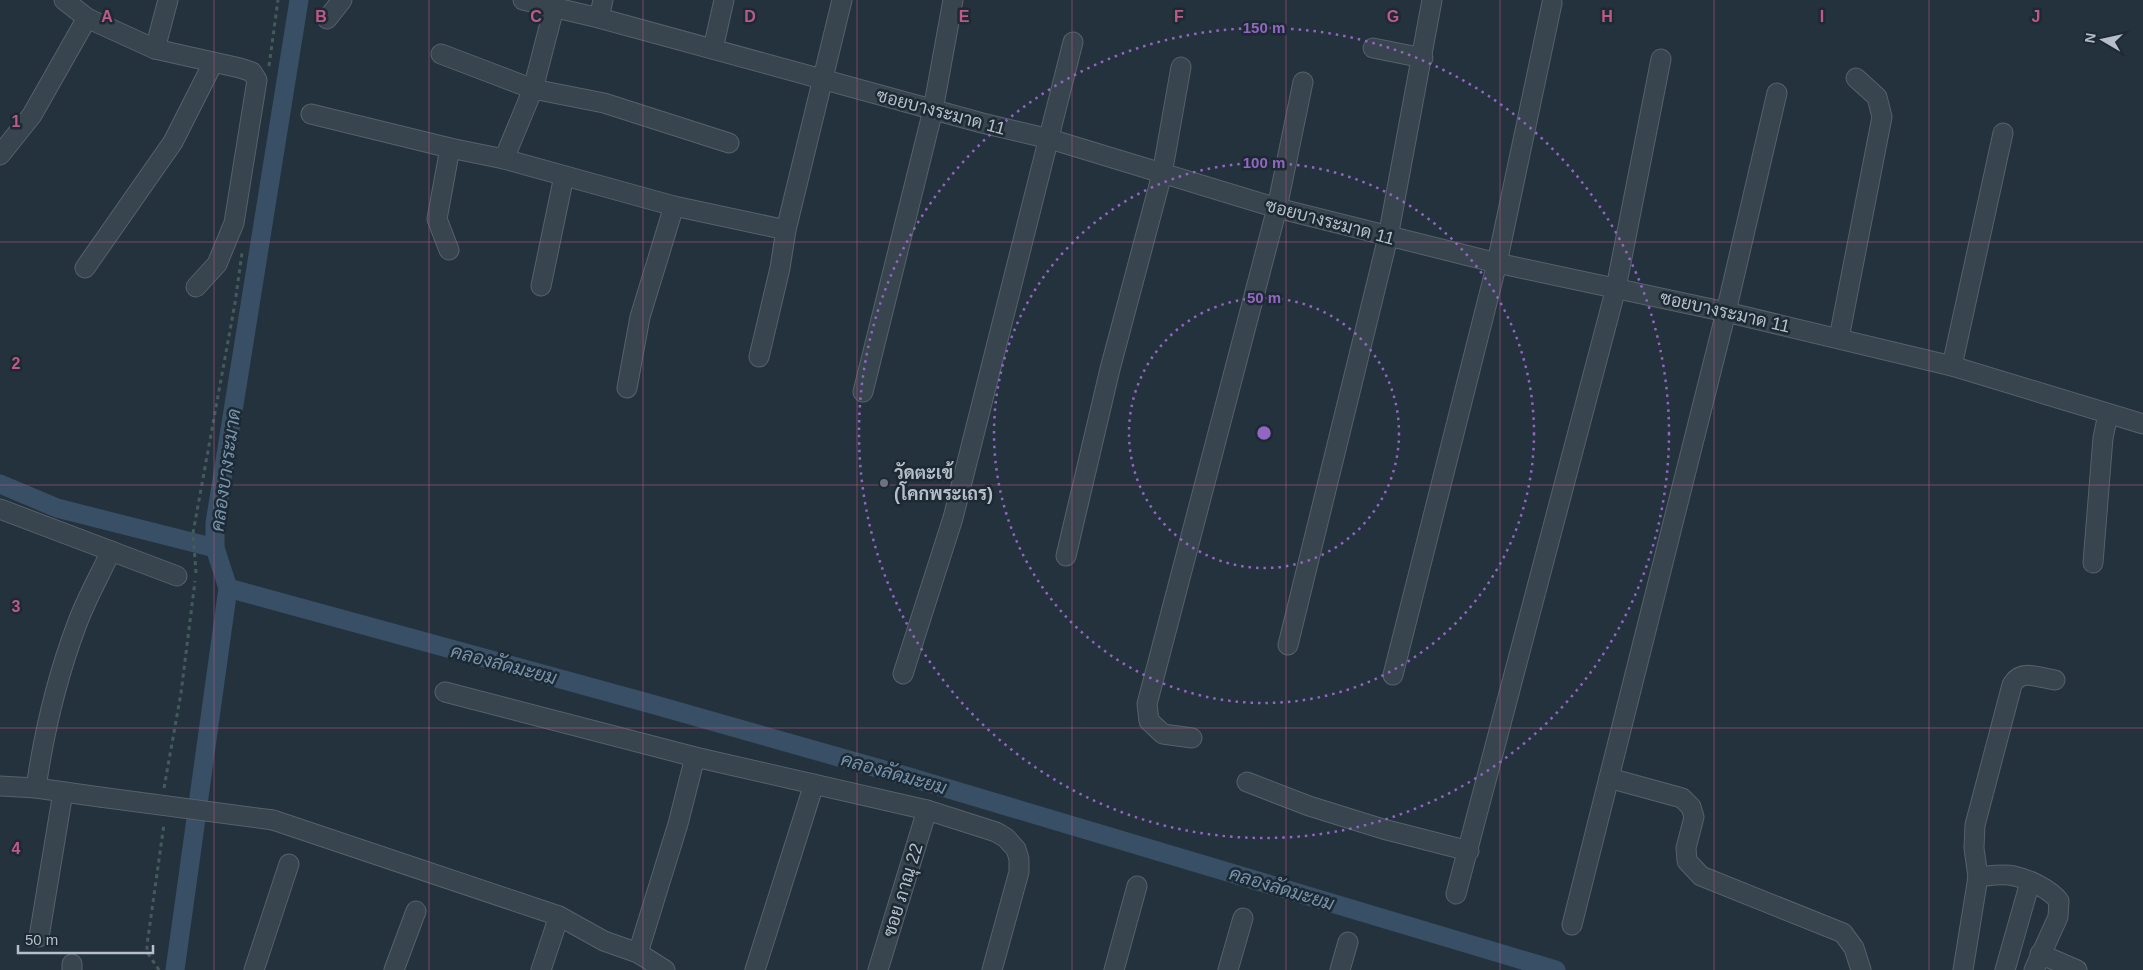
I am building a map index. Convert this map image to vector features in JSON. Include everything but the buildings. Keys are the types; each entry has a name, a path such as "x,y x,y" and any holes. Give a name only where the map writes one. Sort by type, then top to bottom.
{"street":[{"path":"64,0 87,18 154,49 252,72 257,80 234,223 217,264 196,287"},
{"path":"154,49 168,0"},
{"path":"327,19 342,0"},
{"name":"ซอยบางระมาด 11","path":"523,0 554,8 601,9 713,49 823,81 1050,139 1277,208 1497,264 1726,312 1952,366 2143,424"},
{"path":"713,49 724,0"},
{"path":"760,357 780,268 786,230 842,0"},
{"path":"863,392 933,110 953,0"},
{"path":"1288,646 1388,237 1423,58 1432,0"},
{"path":"1393,675 1497,264 1552,4"},
{"path":"504,159 533,89 554,8"},
{"path":"0,155 32,115 87,18"},
{"path":"902,674 953,518 1073,42"},
{"path":"1373,48 1423,58"},
{"path":"441,54 533,89 604,103 729,143"},
{"path":"1456,894 1469,851 1616,288 1662,59"},
{"path":"86,268 173,142 213,63"},
{"path":"1066,556 1110,369 1162,174 1182,67"},
{"path":"1839,338 1882,117 1876,97 1856,78"},
{"path":"1192,738 1163,734 1149,722 1147,704 1277,208 1303,82"},
{"path":"1572,925 1726,312 1777,93"},
{"path":"311,114 450,148 504,159 674,206 786,230"},
{"path":"1952,366 2002,133"},
{"path":"449,250 437,219 450,148"},
{"path":"541,286 564,176"},
{"path":"627,388 640,316 674,206"},
{"path":"2092,562 2102,447 2108,414"},
{"path":"0,509 177,576"},
{"path":"36,788 43,742 61,673 77,623 111,551"},
{"path":"1963,970 1978,877 1974,848 1975,825 2012,685 2016,678 2022,675 2055,680"},
{"path":"445,692 695,757 927,810 996,832 1006,838 1016,849 1019,859 1018,872 992,970"},
{"path":"638,953 678,824 695,757"},
{"path":"1609,778 1682,798 1691,807 1694,817 1686,848 1687,861 1701,876 1843,933 1854,948 1861,970"},
{"path":"1247,782 1309,806 1383,829 1469,851"},
{"path":"755,970 814,784"},
{"path":"0,786 36,788 273,820 559,916 604,941 638,953 664,970"},
{"path":"39,938 63,792"},
{"name":"ซอย ภาณุ 22","path":"878,970 927,810"},
{"path":"254,970 289,864"},
{"path":"1978,877 2013,876 2030,882 2055,895 2059,900 2058,917 2037,962 2078,970"},
{"path":"2005,970 2030,882"},
{"path":"1114,970 1138,886"},
{"path":"394,970 416,911"},
{"path":"542,970 559,916"},
{"path":"1228,970 1243,918"},
{"path":"1340,970 1348,942"}],"path":[{"path":"269,70 278,0"},
{"path":"164,795 194,601 195,548 193,533 234,312 244,245"},
{"path":"159,970 147,952 147,945 164,822"}],"waterway":[{"name":"คลองบางระมาด","path":"175,970 228,588 215,548 215,523 299,0"},
{"path":"0,484 57,508 215,548"},
{"name":"คลองลัดมะยม","path":"228,588 648,703 909,777 1556,970"}],"place":[{"name":"วัดตะเข้ (โคกพระเถร)","path":"884,483"}]}
